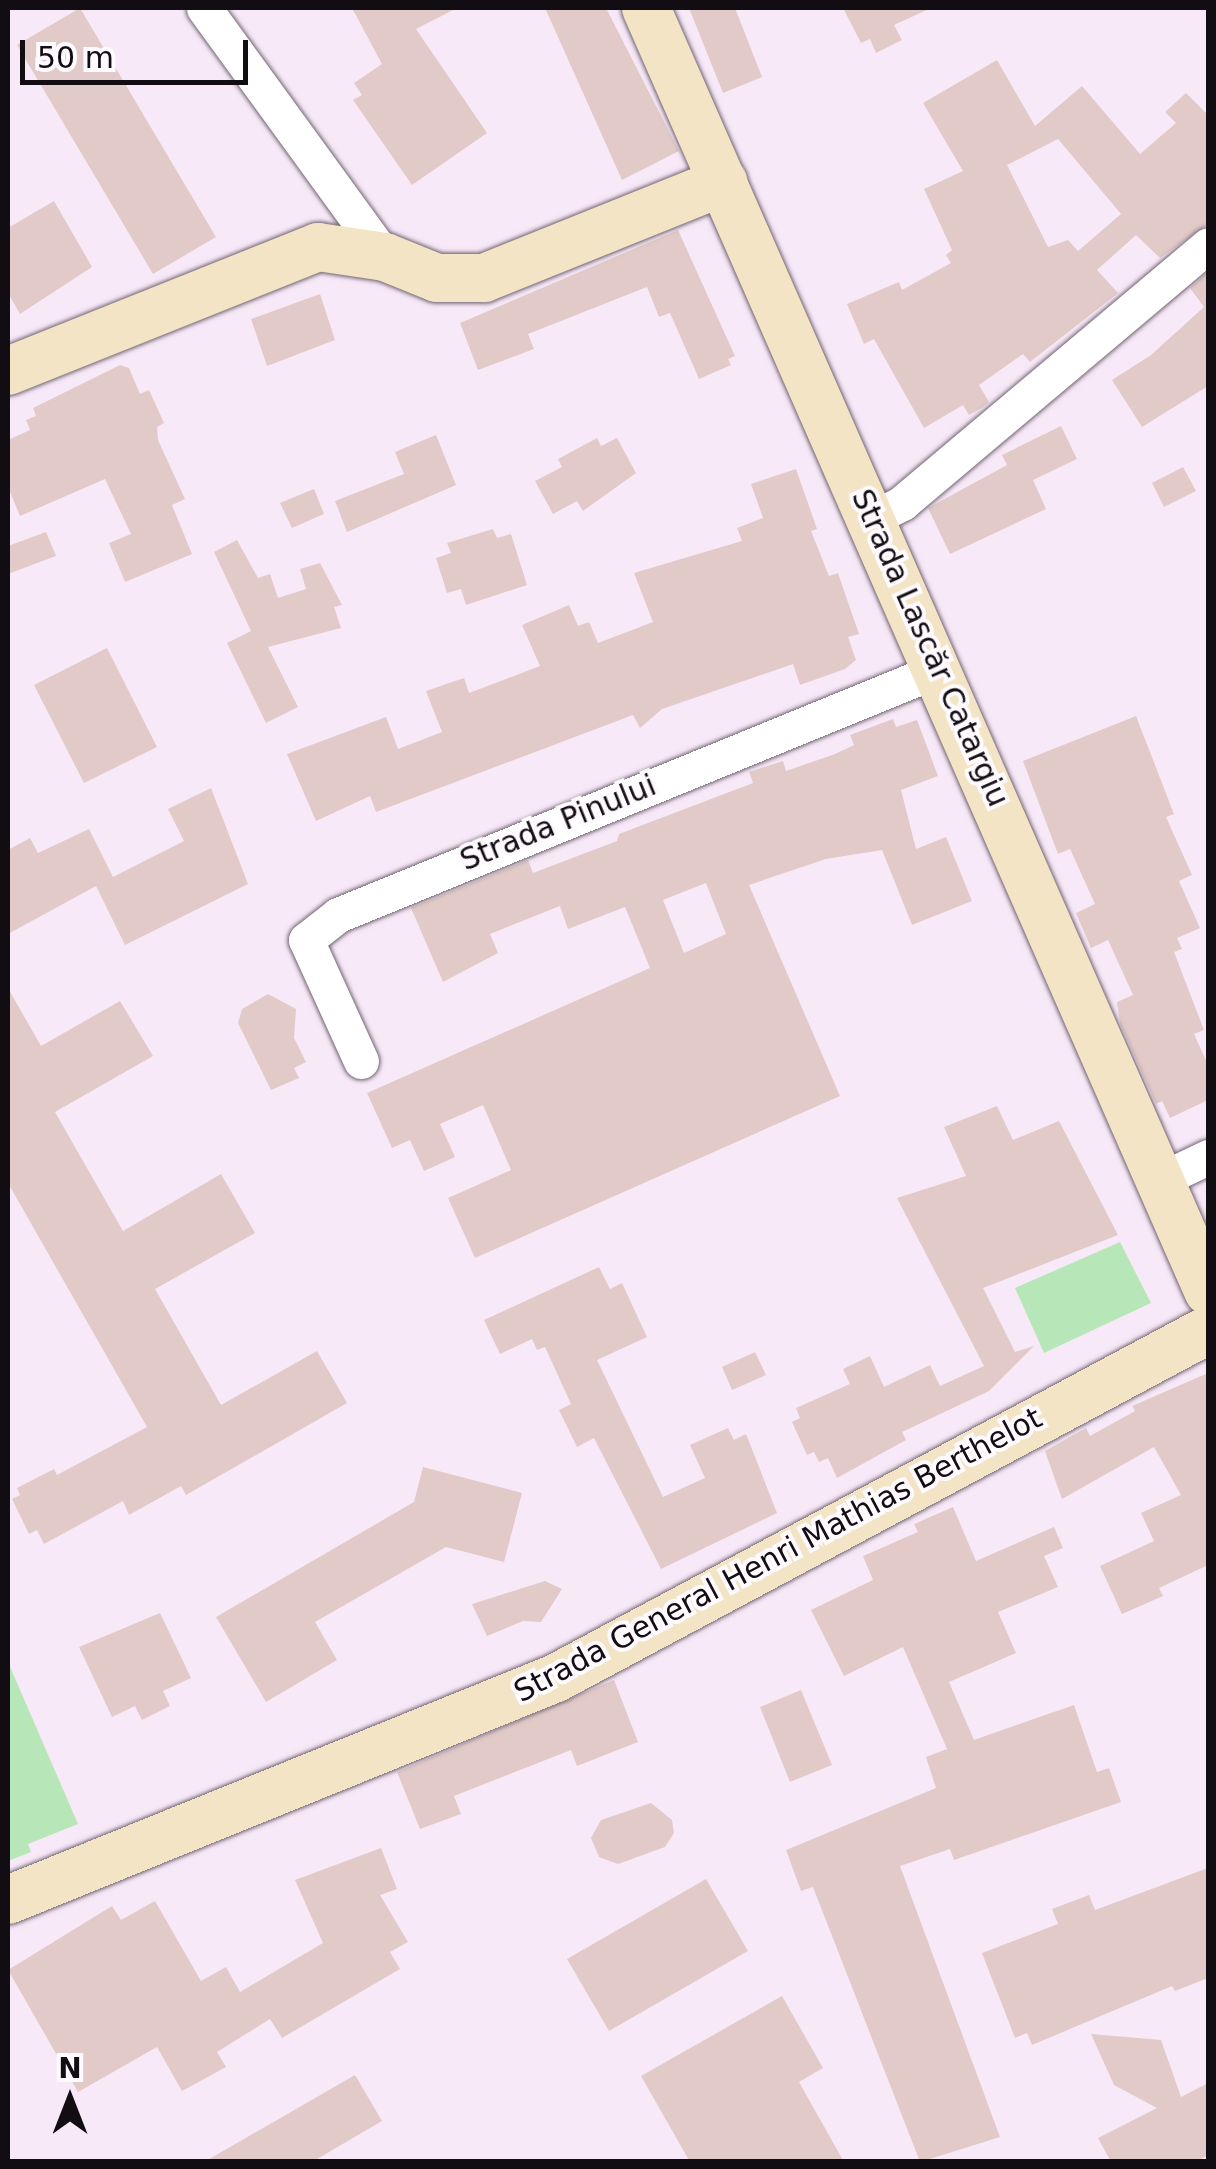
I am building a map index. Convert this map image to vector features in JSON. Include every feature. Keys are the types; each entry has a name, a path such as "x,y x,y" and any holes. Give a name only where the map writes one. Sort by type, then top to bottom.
{"street":[{"path":"204,8 385,257"},
{"name":"Strada Lascăr Catargiu","path":"646,8 940,669 1208,1291"},
{"path":"8,371 318,247 385,257 438,278 484,278 723,182"},
{"path":"873,518 902,503 1208,244"},
{"name":"Strada Pinului","path":"361,1061 306,940 338,915 940,669"},
{"path":"1162,1180 1208,1157"},
{"name":"Strada General Henri Mathias Berthelot","path":"8,1900 556,1678 1208,1330"}],"green space":[{"path":"1120,1242 1151,1303 1044,1353 1015,1288"},
{"path":"8,1662 78,1824 28,1844 31,1852 8,1861"}],"building":[{"path":"80,8 216,237 153,274 17,45"},
{"path":"352,8 457,8 416,29 487,133 412,185 353,100 362,95 354,83 382,64"},
{"path":"545,8 606,8 679,151 622,180"},
{"path":"689,8 735,8 762,77 723,93"},
{"path":"843,8 931,8 894,25 902,40 876,53 870,39 861,43"},
{"path":"997,60 1035,126 1082,86 1140,154 1176,123 1165,112 1186,93 1208,115 1208,224 1160,258 1136,235 1097,270 1118,293 1030,362 1023,354 979,385 989,402 982,408 969,415 963,405 924,428 874,339 864,344 847,304 899,282 902,290 951,263 946,255 952,250 924,189 963,171 923,103","holes":["1058,139 1121,214 1078,251 1068,240 1048,247 1007,165"]},
{"path":"54,201 92,267 20,314 8,293 8,228"},
{"path":"678,230 735,356 728,359 731,365 699,379 670,313 659,317 647,287 528,334 534,349 478,370 460,323"},
{"path":"1208,272 1208,386 1142,427 1112,380 1151,355 1204,307 1190,288"},
{"path":"320,294 335,340 267,366 251,319"},
{"path":"120,365 129,368 140,394 149,390 164,423 157,427 158,440 185,499 172,505 192,554 125,582 109,543 131,534 105,479 20,516 8,487 8,440 30,430 26,420 36,416 33,408"},
{"path":"1061,426 1077,459 1033,480 1046,509 950,554 928,508 1007,465 1002,455"},
{"path":"436,435 456,485 347,532 335,501 404,474 395,452"},
{"path":"597,438 601,446 617,438 636,473 583,511 577,501 553,514 535,481 562,467 558,459"},
{"path":"1183,467 1196,491 1164,507 1152,483"},
{"path":"796,469 817,529 811,531 829,576 838,573 859,634 848,637 856,660 845,669 800,685 793,664 662,709 640,728 633,715 376,812 370,796 316,821 287,754 386,717 398,749 442,732 426,691 464,678 469,693 540,666 522,625 569,605 578,626 589,622 598,643 653,622 634,573 742,541 737,528 763,518 751,484"},
{"path":"314,489 324,514 292,528 280,503"},
{"path":"493,529 497,538 511,534 527,585 466,605 461,589 447,593 436,558 451,553 447,543"},
{"path":"46,532 56,556 8,574 8,546"},
{"path":"237,540 258,578 270,574 278,598 306,589 300,569 320,563 342,605 334,607 341,628 268,647 298,707 266,723 227,643 251,631 214,552"},
{"path":"107,648 157,747 84,783 34,685"},
{"path":"1136,716 1174,814 1166,817 1192,875 1179,881 1200,928 1177,938 1182,949 1174,952 1204,1030 1194,1034 1208,1065 1208,1100 1170,1118 1162,1101 1156,1104 1120,1023 1117,1002 1133,995 1108,940 1091,948 1076,913 1095,904 1070,849 1058,854 1023,761"},
{"path":"893,719 896,727 917,720 938,776 901,790 916,849 946,837 972,901 912,925 882,850 826,859 749,885 840,1096 475,1258 448,1198 511,1170 483,1105 440,1124 455,1157 424,1171 410,1140 392,1148 367,1093 650,968 625,907 568,929 560,906 490,934 498,953 443,982 411,908 528,860 533,873 617,841 619,834 753,783 749,772 783,761 786,771 835,754 854,745 850,735","holes":["706,883 726,934 684,953 663,900"]},
{"path":"211,788 248,884 125,945 96,886 8,934 8,850 30,838 38,853 89,829 113,877 184,841 168,809"},
{"path":"8,988 41,1046 120,1001 153,1056 55,1112 123,1231 221,1174 255,1233 155,1289 221,1405 317,1351 347,1403 186,1495 181,1486 129,1515 123,1501 44,1544 37,1530 29,1534 12,1499 20,1495 17,1488 54,1469 57,1475 147,1427 8,1183"},
{"path":"268,994 296,1009 294,1038 306,1062 294,1068 299,1078 271,1090 238,1023 242,1009"},
{"path":"997,1106 1013,1140 1059,1121 1118,1235 983,1288 1015,1352 1034,1346 989,1391 902,1432 906,1440 837,1478 828,1458 819,1462 814,1452 807,1455 792,1422 800,1418 796,1408 850,1384 843,1369 870,1356 884,1387 930,1365 940,1386 984,1366 897,1198 966,1176 944,1127"},
{"path":"599,1267 610,1289 622,1283 647,1337 597,1360 663,1497 705,1478 690,1445 728,1428 734,1440 746,1434 777,1513 661,1569 594,1438 577,1447 559,1410 571,1404 545,1347 537,1350 532,1339 500,1354 484,1320"},
{"path":"755,1352 766,1375 732,1390 722,1367"},
{"path":"1208,1373 1208,1565 1159,1588 1163,1596 1122,1614 1100,1566 1154,1541 1141,1513 1181,1495 1154,1447 1062,1499 1045,1451 1086,1428 1090,1436 1135,1411 1132,1406"},
{"path":"423,1467 522,1493 504,1562 446,1547 315,1622 337,1660 266,1702 216,1617 414,1502"},
{"path":"953,1507 976,1561 1054,1527 1063,1548 1044,1556 1058,1587 998,1612 1016,1653 949,1682 974,1740 1074,1705 1097,1772 1109,1768 1121,1802 954,1860 950,1849 900,1866 1000,2137 920,2162 813,1887 801,1891 786,1850 936,1788 926,1757 947,1749 903,1647 844,1676 811,1610 873,1580 863,1556 918,1532 914,1524"},
{"path":"545,1581 562,1589 541,1622 523,1621 487,1636 472,1604"},
{"path":"160,1613 191,1678 163,1691 170,1706 142,1720 135,1706 112,1717 79,1647"},
{"path":"614,1680 638,1742 577,1766 571,1750 454,1796 461,1814 420,1829 397,1772"},
{"path":"801,1690 832,1765 790,1782 760,1707"},
{"path":"651,1803 672,1820 674,1833 665,1847 618,1864 599,1857 591,1838 601,1820"},
{"path":"381,1848 397,1889 380,1895 408,1942 390,1952 400,1969 282,2038 270,2019 217,2052 226,2067 182,2091 157,2047 78,2092 8,1970 112,1906 121,1920 155,1901 201,1981 226,1967 240,1992 323,1943 295,1880"},
{"path":"1208,1868 1208,1978 1175,1991 1172,1986 1032,2045 1027,2033 1015,2038 982,1953 1058,1924 1052,1909 1089,1895 1095,1910"},
{"path":"706,1879 748,1951 609,2031 567,1959"},
{"path":"782,1996 823,2068 799,2082 844,2162 690,2162 641,2076"},
{"path":"1091,2034 1161,2040 1181,2097 1208,2083 1208,2155 1196,2162 1111,2162 1098,2138 1157,2108 1114,2085"},
{"path":"355,2075 382,2121 312,2162 204,2162"}]}
